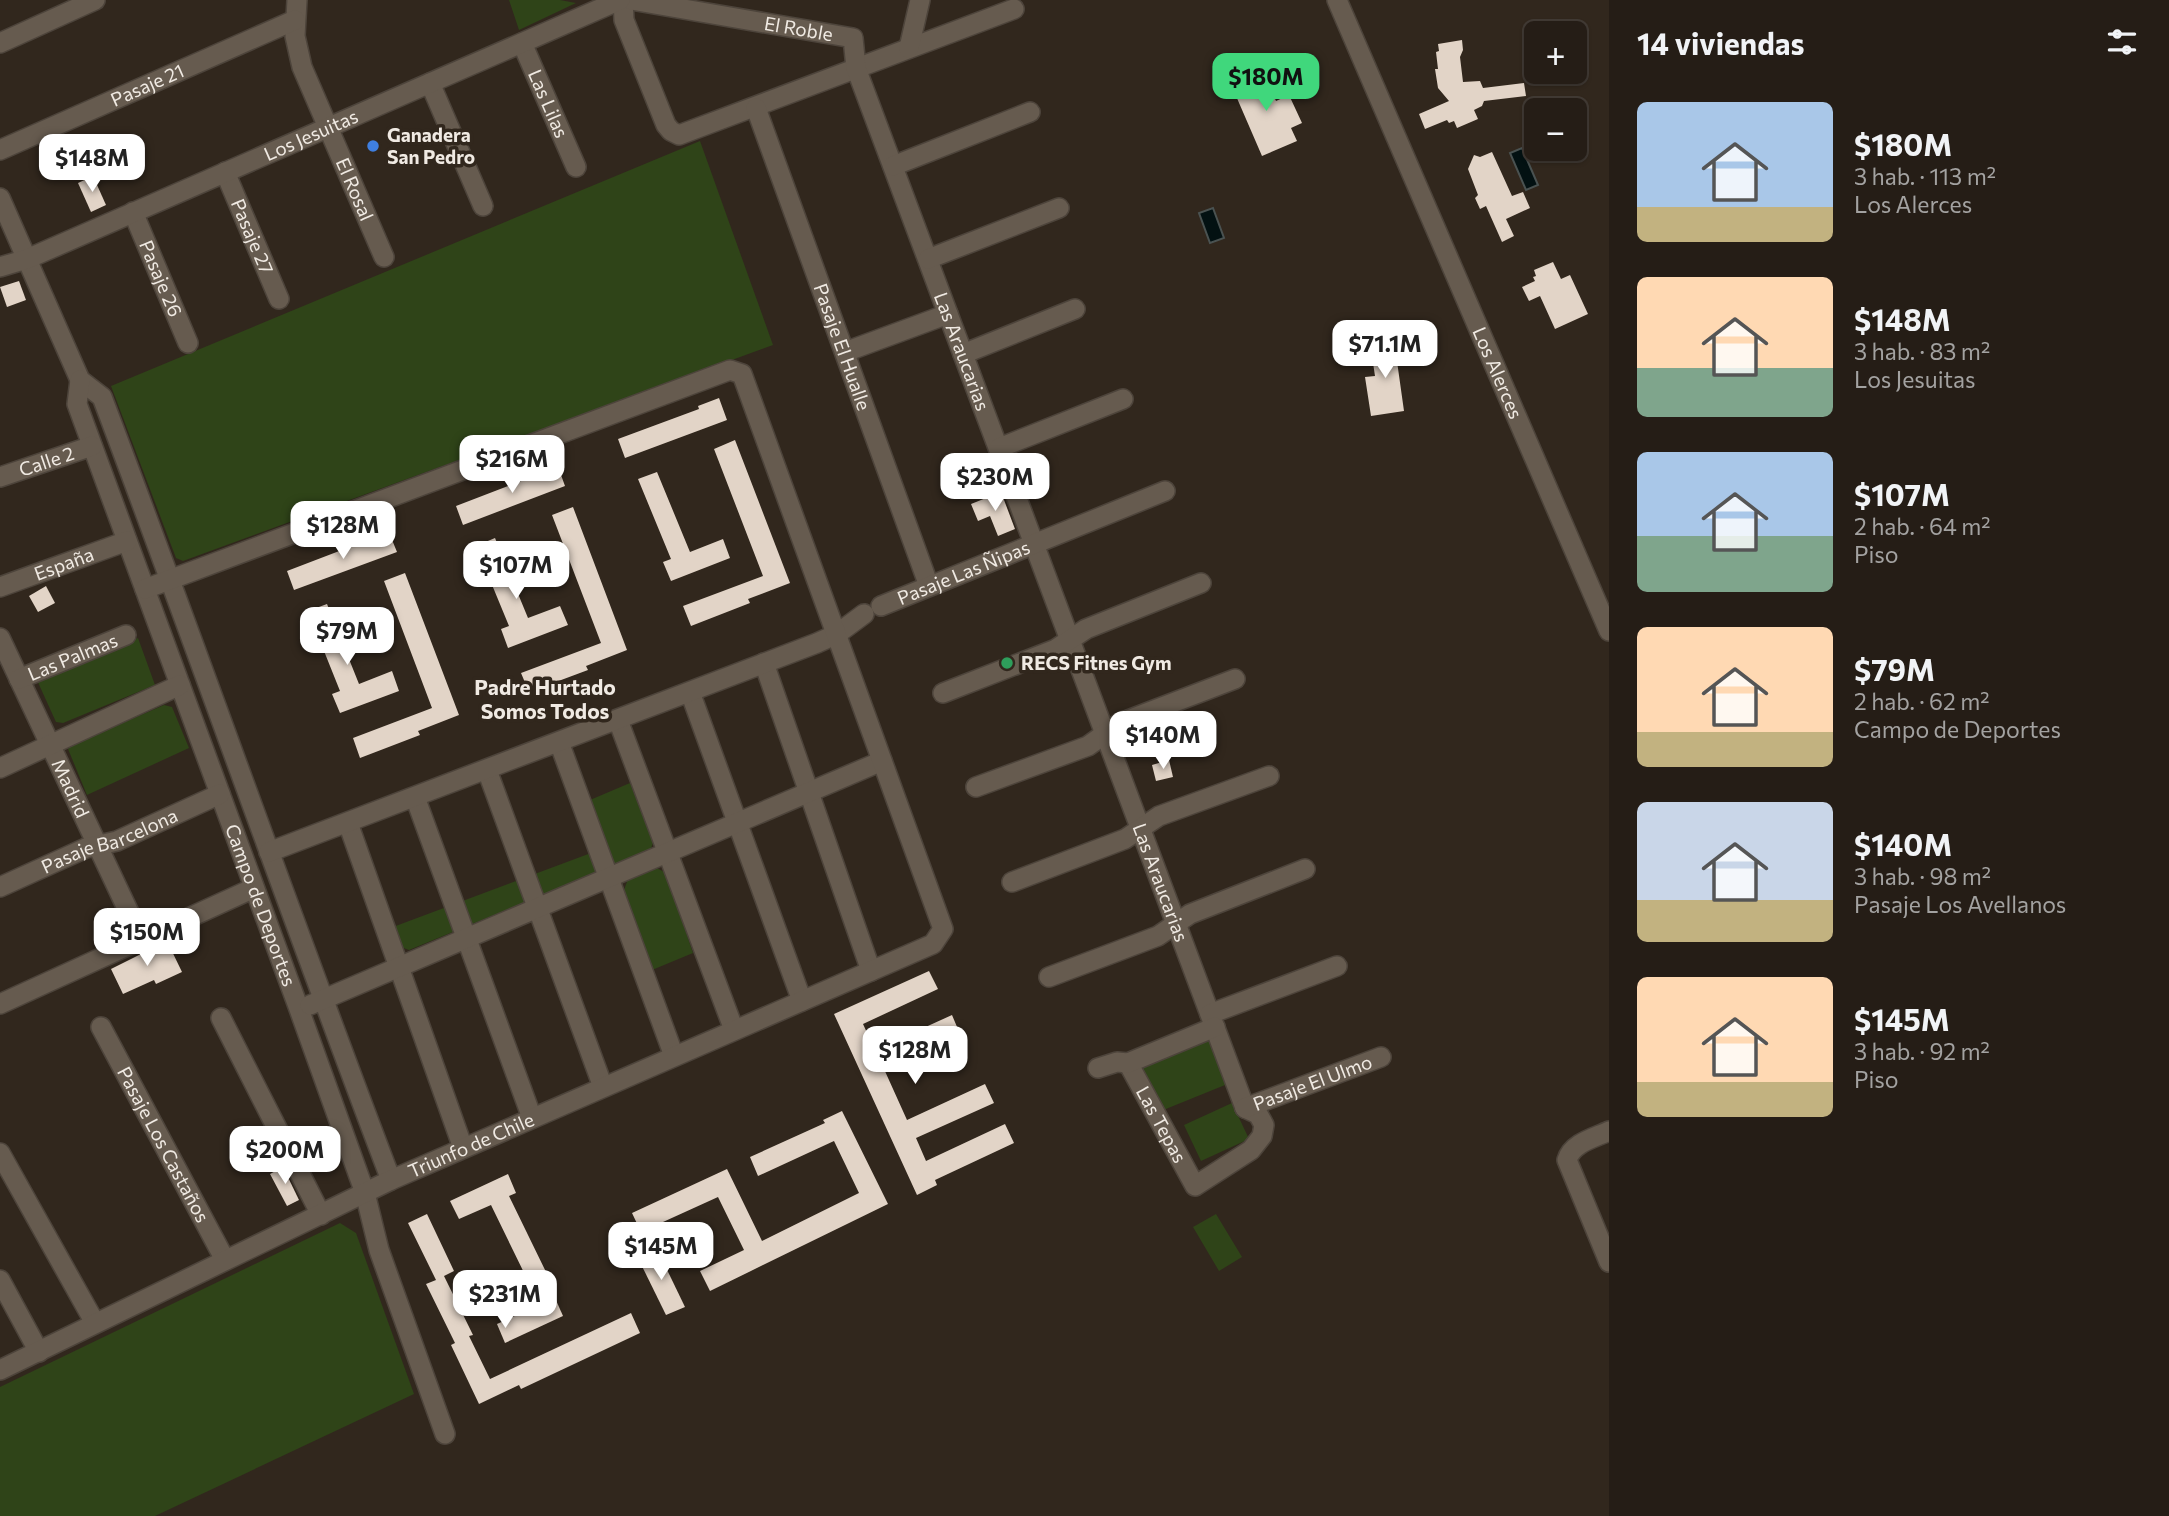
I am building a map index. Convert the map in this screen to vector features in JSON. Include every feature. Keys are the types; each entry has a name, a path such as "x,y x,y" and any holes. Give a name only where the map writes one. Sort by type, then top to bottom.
{"street":[{"path":"0,43 95,0"},
{"name":"El Rosal","path":"297,0 295,20 302,67 384,257"},
{"path":"622,0 624,20 666,125 679,135 1014,9"},
{"name":"Los Jesuitas","path":"0,267 27,259 622,0"},
{"name":"El Roble","path":"631,0 853,38 856,68"},
{"path":"909,48 920,0"},
{"name":"Los Alerces","path":"1337,0 1609,631"},
{"name":"Pasaje 21","path":"0,150 295,20"},
{"name":"Las Lilas","path":"522,43 576,167"},
{"name":"Las Araucarias","path":"856,68 1245,1108 1258,1114 1264,1125 1258,1144 1195,1186"},
{"path":"430,83 483,206"},
{"name":"Pasaje El Hualle","path":"756,108 929,586"},
{"path":"893,166 1030,112"},
{"name":"Pasaje 27","path":"225,172 279,299"},
{"name":"Campo de Deportes","path":"0,198 80,380 102,397 391,1180"},
{"path":"928,258 1059,208"},
{"name":"Pasaje 26","path":"133,212 188,343"},
{"path":"963,354 1075,309"},
{"path":"845,352 948,314"},
{"path":"145,589 730,370 742,374 882,761 299,1009"},
{"name":"Campo de Deportes","path":"80,380 77,404 365,1193 379,1250 445,1434"},
{"path":"999,448 1123,399"},
{"name":"Calle 2","path":"0,477 92,446"},
{"name":"Pasaje Las Ñipas","path":"269,852 836,634 872,610 1165,491"},
{"name":"España","path":"0,587 127,541"},
{"path":"943,693 1056,649 1086,629 1201,583"},
{"name":"Las Palmas","path":"19,679 126,635"},
{"name":"Madrid","path":"0,638 141,938"},
{"path":"764,663 871,971"},
{"path":"976,787 1088,746 1121,723 1235,679"},
{"path":"0,768 180,685"},
{"path":"690,692 802,1001"},
{"path":"618,720 734,1030"},
{"path":"559,742 674,1056"},
{"name":"Triunfo de Chile","path":"0,1370 391,1180 933,944 943,929 882,761"},
{"path":"488,770 603,1087"},
{"path":"1012,882 1125,839 1159,816 1269,776"},
{"name":"Pasaje Barcelona","path":"0,887 97,845 117,841 219,794"},
{"path":"415,797 532,1118"},
{"path":"348,823 463,1148"},
{"path":"1049,977 1158,936 1190,914 1305,869"},
{"path":"0,1004 254,888"},
{"path":"1098,1069 1117,1062 1128,1063 1213,1021 1337,966"},
{"path":"220,1018 321,1215"},
{"name":"Pasaje Los Castaños","path":"101,1027 225,1260"},
{"name":"Pasaje El Ulmo","path":"1245,1108 1381,1058"},
{"name":"Las Tepas","path":"1128,1063 1195,1186"},
{"path":"1609,1131 1575,1147 1567,1156 1568,1166 1609,1262"},
{"path":"0,1153 95,1323"},
{"path":"0,1280 39,1352"}],"green space":[{"path":"509,0 560,0 576,3 519,30"},
{"path":"700,141 773,345 183,561 176,558 111,386"},
{"path":"138,638 155,685 63,723 56,722 36,678"},
{"path":"164,705 172,707 189,748 87,795 68,749 70,746"},
{"path":"630,783 653,843 650,851 409,950 401,947 393,927 607,847 590,800"},
{"path":"655,867 666,873 693,953 652,970 624,890 628,879"},
{"path":"1211,1037 1230,1083 1156,1113 1138,1067"},
{"path":"1232,1103 1249,1139 1201,1161 1184,1125"},
{"path":"1216,1214 1242,1257 1219,1271 1193,1227"},
{"path":"340,1223 356,1233 414,1394 155,1516 0,1516 0,1387"}],"shaded area":[{"path":"1522,148 1524,161 1528,161 1538,185 1526,190 1510,153"},
{"path":"1213,208 1224,238 1210,243 1199,213"}],"building":[{"path":"1462,40 1463,50 1460,57 1463,82 1480,81 1483,88 1524,83 1526,96 1484,101 1482,106 1474,110 1478,119 1457,128 1454,121 1449,123 1447,120 1425,129 1419,114 1449,101 1438,88 1435,69 1438,69 1438,44"},
{"path":"1262,69 1276,101 1289,95 1302,123 1291,128 1297,141 1262,156 1230,82"},
{"path":"1492,152 1512,196 1523,192 1530,208 1506,219 1514,236 1502,242 1486,206 1480,209 1475,198 1478,195 1468,169 1474,155 1480,157"},
{"path":"93,176 106,205 91,212 78,183"},
{"path":"1553,262 1561,279 1570,275 1588,314 1555,329 1540,296 1529,301 1522,287 1535,281 1534,270"},
{"path":"19,281 26,300 7,307 0,287"},
{"path":"1394,340 1404,411 1371,416 1365,377 1375,376 1370,343"},
{"path":"719,398 727,420 625,458 618,439 699,409 698,406"},
{"path":"735,440 790,583 748,599 750,603 691,626 683,606 763,576 714,449"},
{"path":"557,464 565,486 463,525 456,506 537,475 536,472"},
{"path":"657,472 690,552 723,539 730,558 671,581 663,562 671,559 638,479"},
{"path":"1001,492 1015,529 998,536 990,516 978,521 971,504"},
{"path":"573,507 627,650 586,666 588,670 529,692 521,673 601,643 552,515"},
{"path":"388,530 397,552 294,590 287,571"},
{"path":"495,538 528,618 560,606 568,625 508,648 501,629 509,626 476,546"},
{"path":"405,573 459,715 418,731 420,735 360,758 353,738 432,708 384,581"},
{"path":"46,586 55,603 38,612 29,596"},
{"path":"327,604 359,684 392,671 399,691 340,713 332,694 340,691 308,611"},
{"path":"1169,760 1173,777 1156,781 1152,765"},
{"path":"167,941 182,972 156,984 154,980 123,994 111,969"},
{"path":"929,971 938,989 863,1024 875,1050 952,1015 960,1034 884,1069 907,1120 985,1084 994,1103 916,1138 926,1161 1005,1124 1014,1143 935,1180 937,1185 917,1195 834,1014"},
{"path":"842,1111 888,1204 710,1291 700,1271 744,1250 718,1197 641,1232 632,1213 727,1169 762,1241 859,1193 834,1141 758,1176 750,1157 825,1123 823,1120"},
{"path":"283,1167 299,1200 287,1206 270,1174"},
{"path":"508,1174 516,1193 509,1196 547,1274 529,1283 491,1205 459,1219 450,1201"},
{"path":"427,1214 454,1271 444,1276 473,1335 469,1336 490,1379 631,1313 640,1333 521,1389 519,1385 479,1404 451,1345 455,1343 426,1284 436,1280 408,1223"},
{"path":"657,1249 685,1307 666,1315 638,1258"},
{"path":"555,1298 563,1316 505,1343 497,1324"}],"place":[{"name":"Ganadera San Pedro","path":"373,146"},
{"name":"RECS Fitnes Gym","path":"1007,663"}],"district":[{"name":"Padre Hurtado Somos Todos","path":"545,700"}]}
